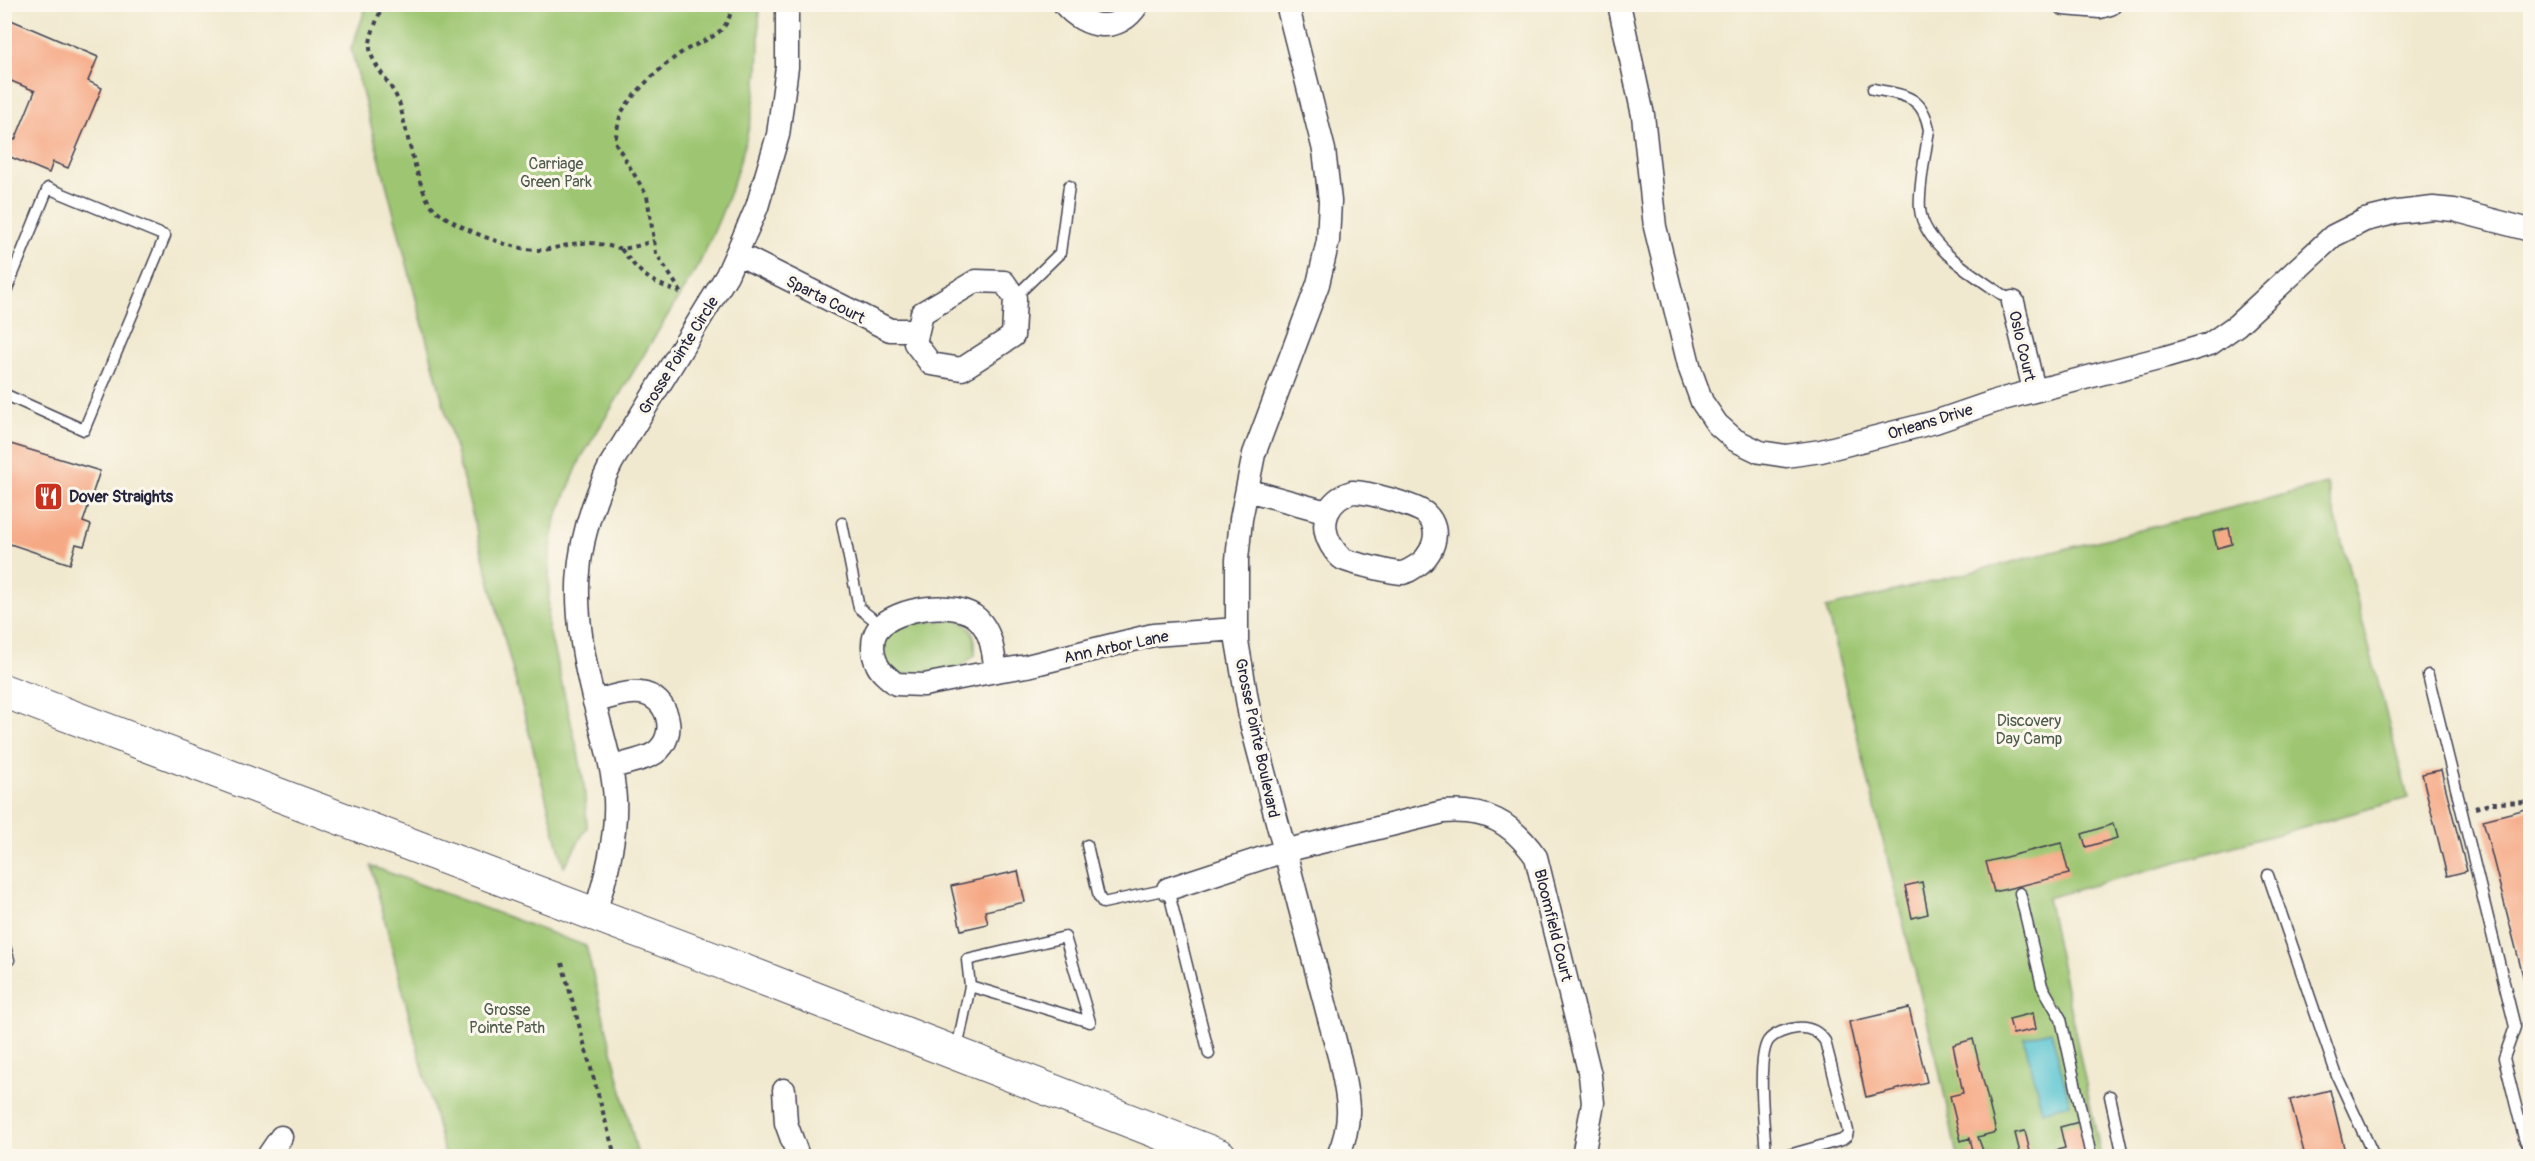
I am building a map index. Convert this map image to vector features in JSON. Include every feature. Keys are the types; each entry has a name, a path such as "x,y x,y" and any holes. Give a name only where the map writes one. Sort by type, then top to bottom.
{"main road":[{"path":"4,691 1220,1156"}],"street":[{"name":"Grosse Pointe Circle","path":"594,915 604,886 613,834 615,800 611,768 582,653 577,599 581,547 598,489 612,462 738,254 758,207 778,135 787,67 787,4"},
{"path":"1064,4 1086,23 1100,26 1113,24 1126,18 1138,4"},
{"name":"Grosse Pointe Boulevard","path":"1287,4 1324,150 1330,201 1328,241 1318,284 1254,454 1237,560 1237,629 1251,723 1348,1096 1347,1136 1338,1156"},
{"path":"2064,4 2100,7 2110,4"},
{"name":"Orleans Drive","path":"1623,6 1643,115 1655,227 1690,369 1702,402 1717,424 1735,440 1760,452 1786,456 1821,451 1935,422 2034,390 2210,344 2237,325 2333,236 2365,220 2398,212 2433,208 2454,210 2530,230"},
{"name":"Sparta Court","path":"738,254 890,330 918,330"},
{"path":"976,280 1004,282 1015,298 1013,336 962,369 931,364 915,343 918,330 922,313 976,280"},
{"name":"Oslo Court","path":"2013,302 2034,390"},
{"path":"1247,490 1327,512"},
{"path":"1364,492 1425,513 1432,522 1434,544 1430,555 1422,563 1401,573 1343,560 1335,552 1325,534 1327,512 1333,502 1342,495 1364,492"},
{"path":"882,626 895,616 926,608 958,608 978,618 991,638 996,671"},
{"name":"Ann Arbor Lane","path":"882,626 878,629 872,646 877,666 896,684 924,685 1027,666 1153,635 1237,629"},
{"path":"594,702 631,693 642,693 661,704 667,713 668,735 656,753 611,768"},
{"name":"Bloomfield Court","path":"1168,889 1284,851 1443,812 1466,810 1498,819 1521,836 1536,857 1581,1033 1593,1103 1583,1156"},
{"path":"784,1090 786,1123 798,1156"},
{"path":"268,1156 281,1137"}],"lane":[{"path":"1874,89 1907,96 1922,107 1927,118 1929,130 1920,209 1925,228 1941,249 2013,302"},
{"path":"1012,294 1021,291 1060,253 1069,186"},
{"path":"4,296 48,188 165,236 84,430 4,394"},
{"path":"842,523 859,608 882,626"},
{"path":"2428,675 2515,1027 2504,1058 2524,1138 2530,1149"},
{"path":"1087,845 1099,897 1103,903 1168,889 1209,1054"},
{"path":"2268,875 2337,1076 2374,1156"},
{"path":"2020,893 2042,986 2061,1019 2091,1156"},
{"path":"956,1055 970,986 967,960 1065,937 1090,1022 970,986"},
{"path":"4,943 9,960"},
{"path":"1766,1156 1762,1076 1769,1039 1781,1032 1798,1028 1812,1030 1820,1034 1825,1041 1848,1131 1847,1136 1842,1140 1785,1156"},
{"path":"2109,1096 2123,1156"}],"path":[{"path":"383,4 370,49 398,99 422,186 430,204 447,218 490,240 522,249 540,250 582,243 604,243 621,249 641,275 659,285 681,292 656,253 647,196 615,142 621,112 650,78 680,53 716,36 731,18 732,4"},
{"path":"621,249 654,241"},
{"path":"2463,811 2493,803 2530,802"},
{"path":"562,963 615,1156"}],"green space":[{"name":"Carriage Green Park","path":"367,5 759,5 758,66 754,102 745,143 725,205 699,264 581,458 556,518 550,554 548,626 578,752 584,784 587,827 564,867 351,49"},
{"name":"Discovery Day Camp","path":"2327,484 2408,798 2047,898 2101,1156 1957,1156 1939,1069 1826,608"},
{"path":"958,620 971,630 975,643 975,655 961,667 901,675 887,668 883,642 897,629 916,623"},
{"name":"Grosse Pointe Path","path":"371,866 586,946 638,1156 445,1156"}],"water":[{"path":"2051,1031 2070,1104 2042,1111 2024,1038"}],"building":[{"path":"4,17 98,57 88,81 102,88 68,168 53,162 49,173 8,156 4,163 4,136 15,140 35,91 4,78"},
{"name":"Dover Straights","path":"4,442 100,471 83,522 91,525 84,546 76,544 70,564 4,542"},
{"path":"2229,528 2232,544 2217,548 2213,532"},
{"path":"2441,770 2467,871 2447,876 2422,774"},
{"path":"2530,808 2530,978 2524,980 2483,820"},
{"path":"2113,824 2117,838 2086,847 2082,834"},
{"path":"2061,843 2069,874 1994,892 1986,862"},
{"path":"1018,871 1025,902 985,911 988,924 961,930 951,886"},
{"path":"1922,882 1928,914 1912,918 1905,886"},
{"path":"1909,1008 1927,1082 1866,1097 1849,1022"},
{"path":"2033,1013 2036,1029 2013,1034 2009,1019"},
{"path":"1973,1039 1996,1132 1978,1137 1985,1156 1969,1156 1967,1152 1973,1151 1970,1138 1961,1141 1950,1096 1963,1093 1953,1045"},
{"path":"2330,1090 2346,1156 2305,1156 2290,1100"},
{"path":"2079,1122 2087,1156 2034,1156 2065,1148 2060,1127"},
{"path":"2025,1131 2031,1156 2008,1156 2020,1153 2015,1133"}],"place":[{"name":"Dover Straights","path":"48,496"}]}
